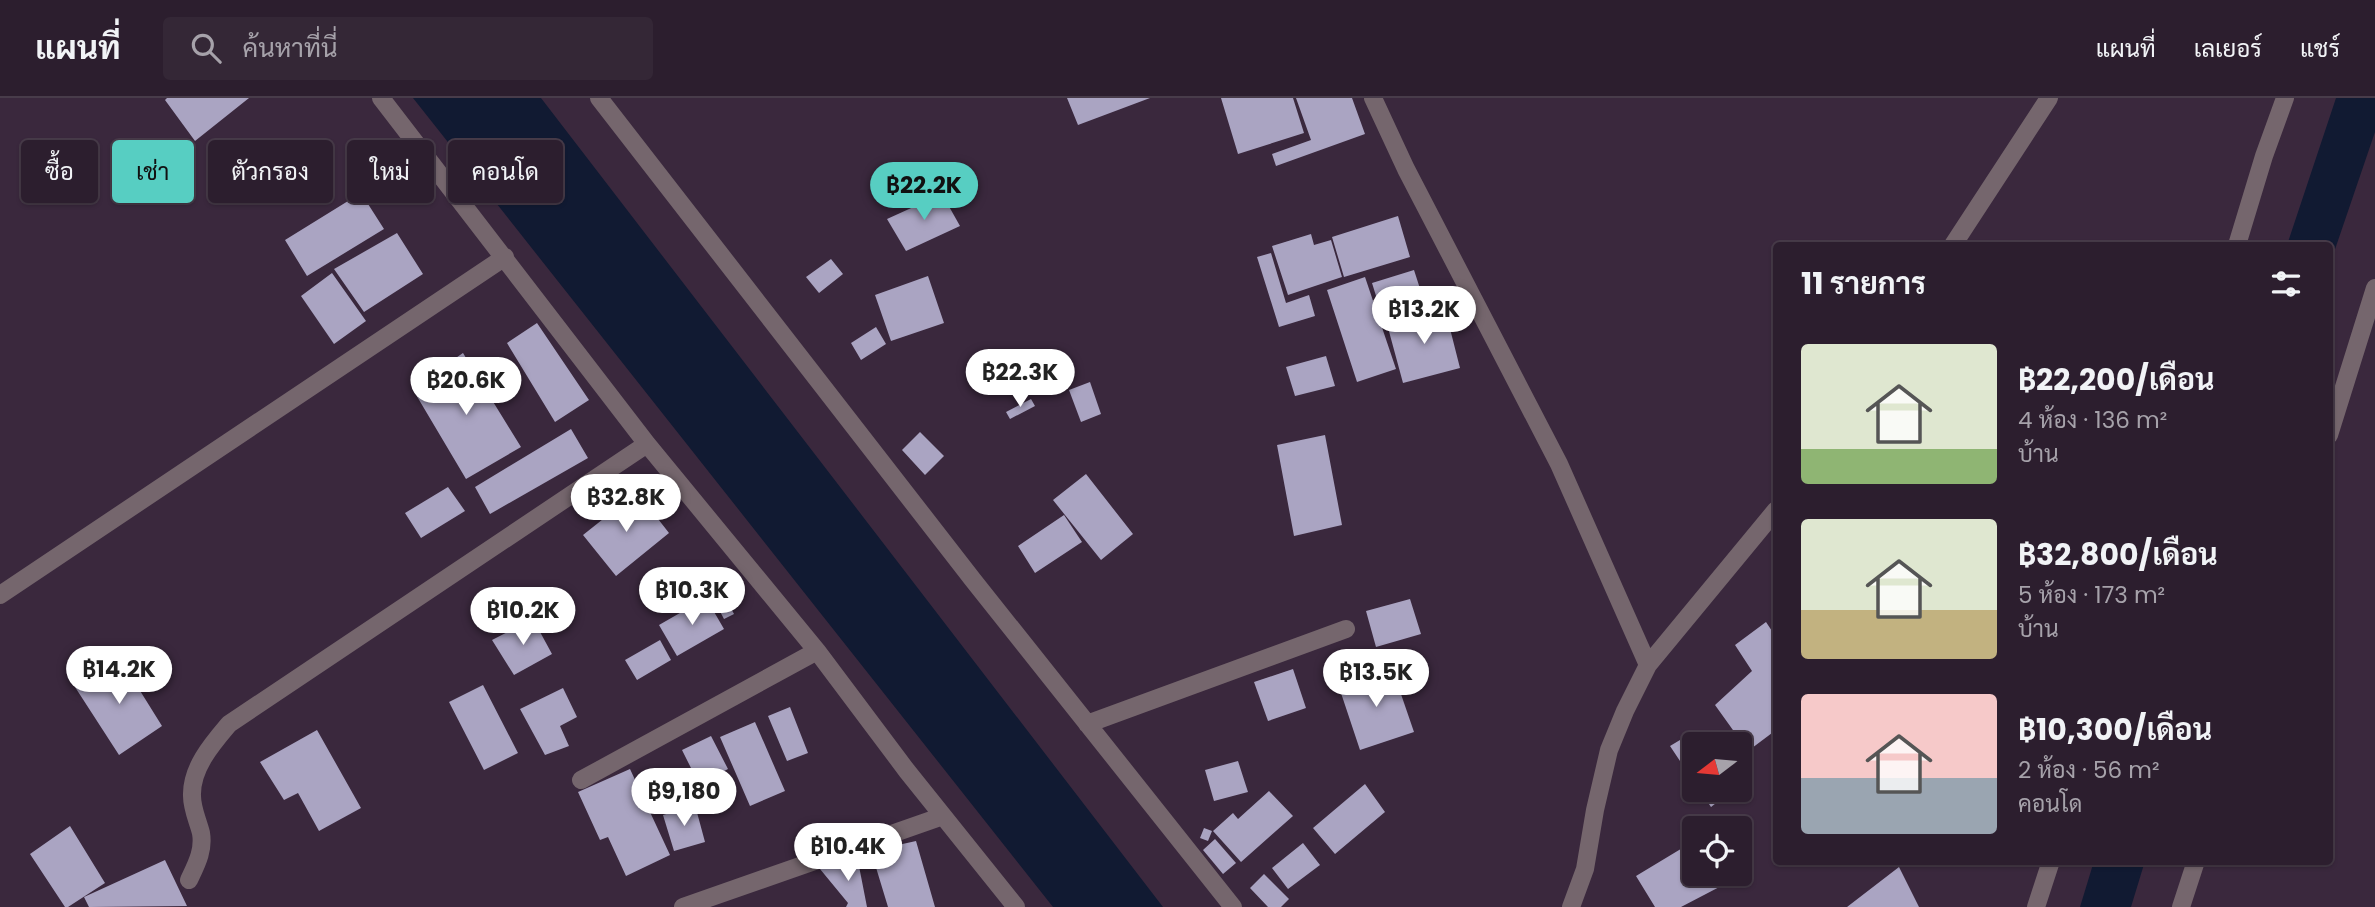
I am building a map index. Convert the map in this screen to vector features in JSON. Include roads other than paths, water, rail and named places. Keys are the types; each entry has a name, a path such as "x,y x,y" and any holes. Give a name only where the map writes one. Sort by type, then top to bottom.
{"street":[{"path":"381,98 647,444 817,651 1016,907"},
{"path":"599,98 1233,907"},
{"path":"1373,98 1406,169 1559,464 1648,665"},
{"path":"1956,242 2049,98"},
{"path":"2239,242 2264,156 2285,98"},
{"path":"0,595 505,257"},
{"path":"2333,422 2375,288"},
{"path":"189,880 200,857 201,836 192,796 195,778 212,744 229,724 647,444"},
{"path":"1571,907 1585,869 1609,750 1648,665 1773,514"},
{"path":"1087,724 1346,629"},
{"path":"581,780 817,651"},
{"path":"683,907 943,816"},
{"path":"2036,907 2050,865"},
{"path":"2181,907 2195,865"}],"water":[{"path":"413,98 541,98 1163,907 1053,907 496,203 563,203 563,140 448,140 448,142"},
{"path":"2336,98 2375,98 2375,132 2333,255 2333,242 2288,242"},
{"path":"2093,865 2144,865 2131,907 2080,907"}]}
